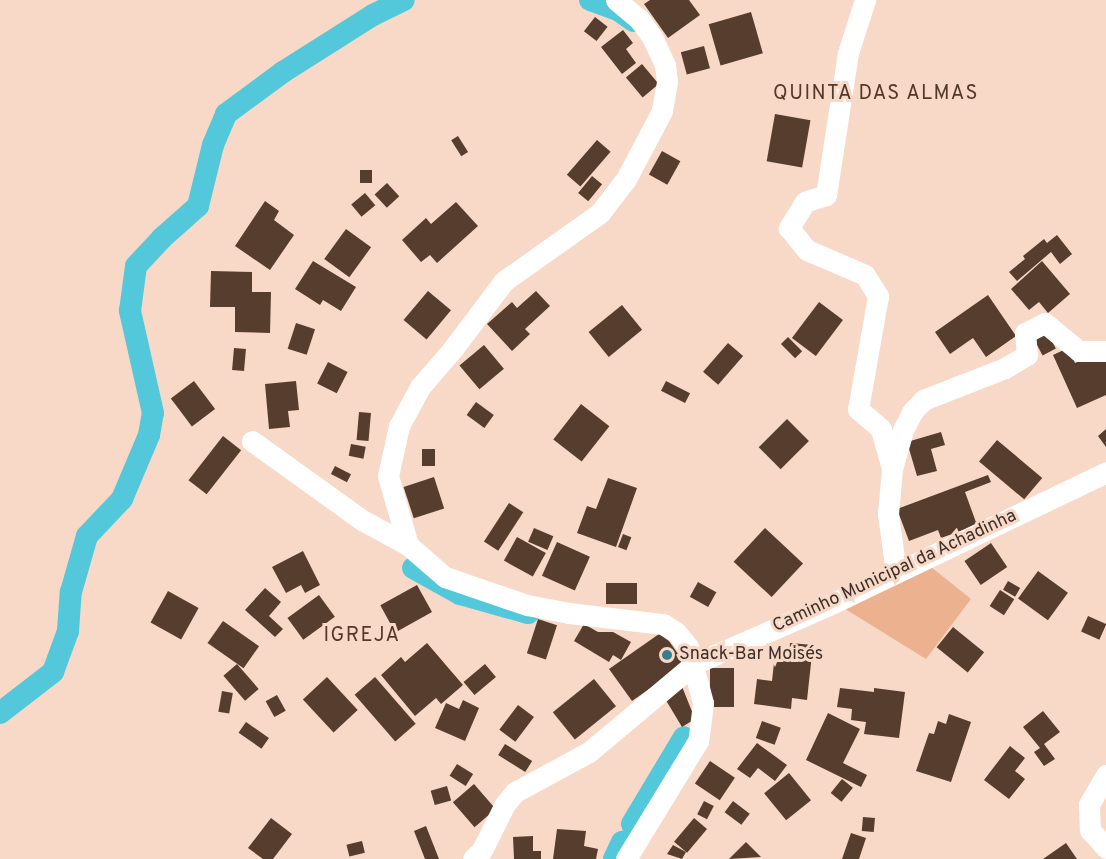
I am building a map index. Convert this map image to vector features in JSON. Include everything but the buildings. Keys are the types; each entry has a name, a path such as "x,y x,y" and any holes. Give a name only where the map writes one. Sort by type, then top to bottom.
{"street":[{"path":"408,545 395,507 388,476 399,426 420,387 452,350 504,281 600,213 626,179 662,111 667,82 665,65 652,37 639,19 616,0"},
{"path":"865,0 848,53 826,195 806,202 789,228 807,250 865,275 878,296 858,409 881,429 892,469"},
{"path":"896,572 888,514 892,469 903,430 912,412 923,400 1005,368 1027,355 1025,333 1045,323 1079,351 1106,351"},
{"path":"252,441 362,520 408,545 445,577 527,605 569,613 663,624 676,632 688,647 703,703 698,741 626,859"},
{"name":"Caminho Municipal da Achadinha","path":"473,859 482,850 505,804 515,792 589,752 645,702 694,664 896,572 1106,472"},
{"path":"1106,776 1089,804 1090,830 1106,848"}],"shaded area":[{"path":"931,567 971,599 926,659 842,607"}],"waterway":[{"path":"0,713 53,672 68,631 71,592 87,536 122,499 149,435 153,413 130,311 136,266 162,238 198,206 213,145 226,114 283,72 373,15 404,0"},
{"path":"590,0 618,10 634,21"},
{"path":"413,568 460,594 528,613"},
{"path":"632,824 684,737"},
{"path":"614,859 622,842"}],"place":[{"name":"Snack-Bar Moisés","path":"667,655"}],"district":[{"name":"QUINTA DAS ALMAS","path":"876,94"},
{"name":"IGREJA","path":"362,636"}]}
